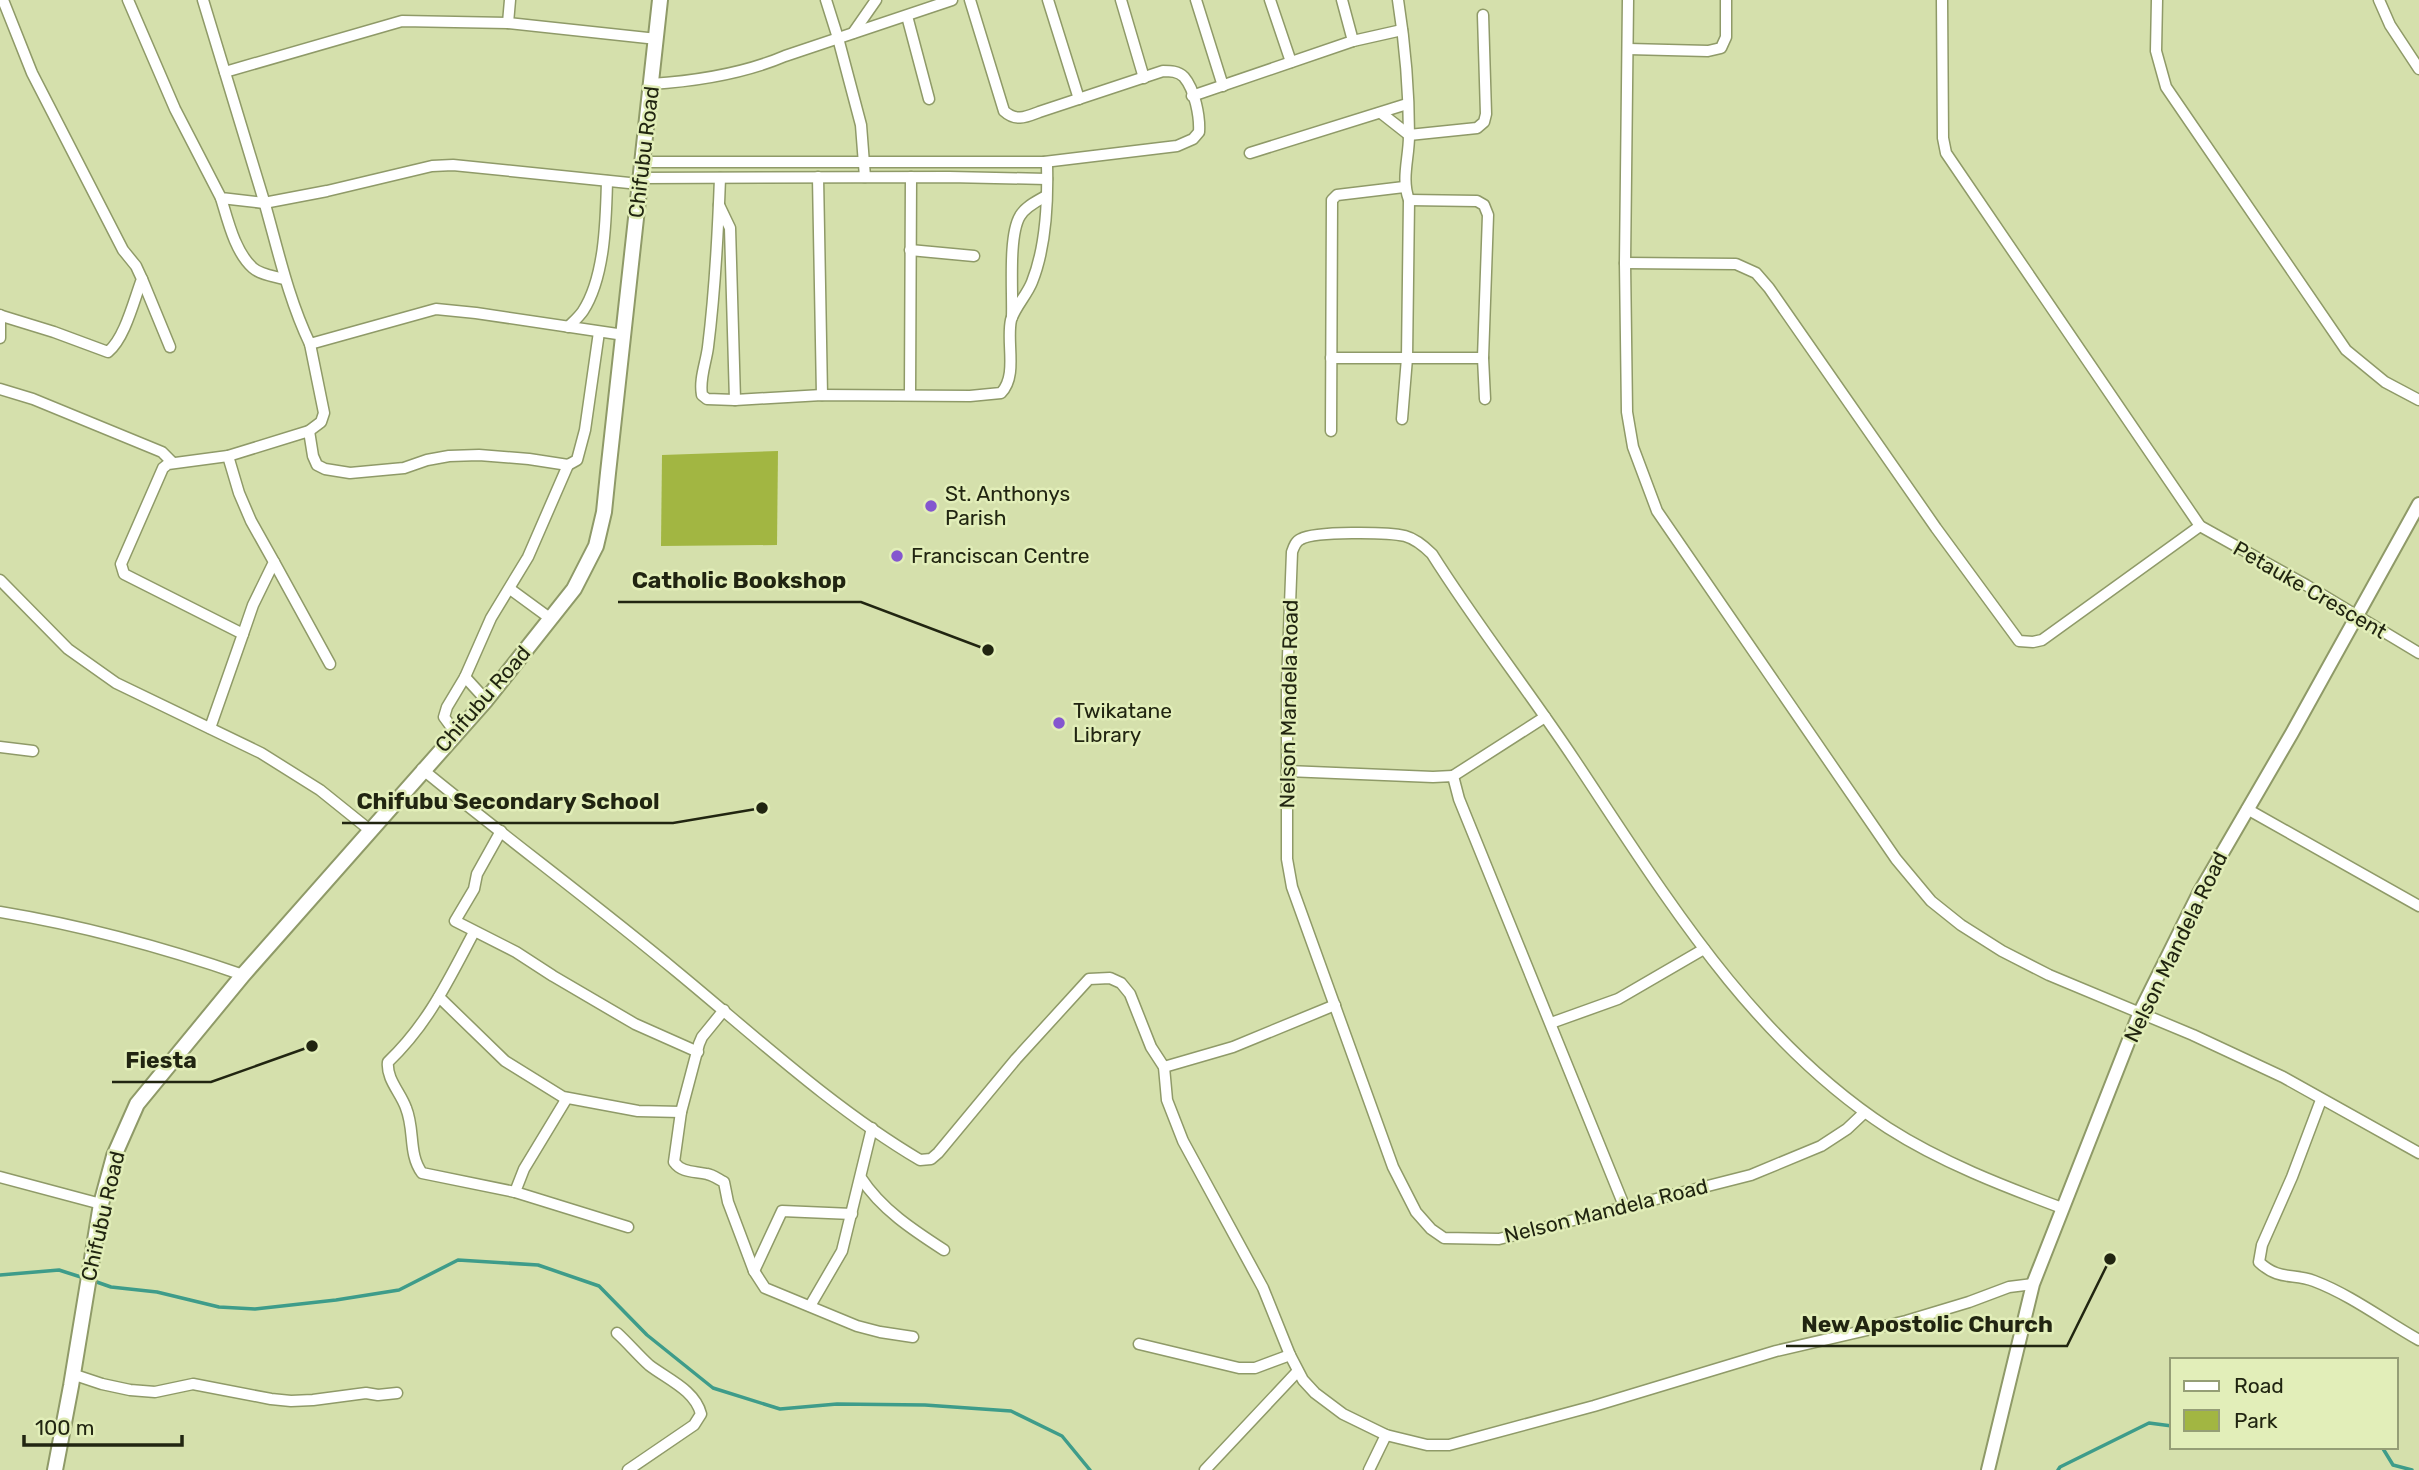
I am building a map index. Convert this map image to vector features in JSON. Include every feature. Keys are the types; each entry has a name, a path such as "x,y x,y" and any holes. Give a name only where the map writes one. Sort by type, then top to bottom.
{"main road":[{"name":"Chifubu Road","path":"55,1470 101,1204 114,1156 137,1104 243,975 371,831 422,769 486,700 574,589 596,546 604,512 660,0"}],"street":[{"path":"3,0 33,73 123,250 136,267 170,347"},
{"path":"128,0 175,109 221,198 237,244 251,267 284,279"},
{"path":"203,0 284,279 310,344 324,413 321,422 309,431 228,456 172,462 163,468 121,569 124,574 144,586 243,634"},
{"path":"508,23 510,0"},
{"path":"826,0 861,125 865,177"},
{"path":"853,33 876,0"},
{"path":"652,84 735,73 953,0"},
{"path":"642,162 1044,162 1177,146 1193,139 1199,132 1198,109 1184,78 1175,71 1163,71 1020,118 1011,117 1004,111 971,0"},
{"path":"1048,0 1079,99"},
{"path":"1121,0 1144,78"},
{"path":"1196,0 1223,86"},
{"path":"1270,0 1291,62"},
{"path":"1342,0 1353,41"},
{"path":"1398,0 1409,135 1404,187 1409,200 1407,358 1402,419"},
{"path":"1628,0 1625,263 1627,412 1633,447 1657,511 1896,859 1931,901 1961,925 2002,951 2101,998 2140,1012 2283,1077 2419,1153"},
{"path":"1628,49 1708,51 1721,48 1726,37 1726,0"},
{"path":"1625,263 1736,264 1756,273 2019,641 2042,640 2200,526 1946,153 1943,138 1942,0"},
{"path":"2157,0 2156,51 2165,87 2346,350 2385,382 2419,400"},
{"path":"2379,0 2390,25 2419,69"},
{"path":"1381,113 1409,135 1477,128 1484,122 1483,15"},
{"path":"907,16 929,99"},
{"path":"225,72 402,21 508,23 657,39"},
{"path":"1192,96 1353,41 1402,30"},
{"path":"1250,153 1407,104"},
{"path":"1012,318 1031,283 1038,262 1046,196 1047,165 1044,162"},
{"path":"777,163 778,177"},
{"path":"949,177 950,163"},
{"path":"221,198 264,203 432,166 453,165 607,181 778,177 1047,179"},
{"path":"818,177 822,395"},
{"path":"910,395 911,177"},
{"path":"720,178 708,350 700,387 702,396 707,399 822,395 970,396 1001,393 1009,382 1016,226 1021,214 1046,196"},
{"path":"568,327 583,312 598,271 606,215 607,181"},
{"path":"1331,432 1332,200 1337,195 1404,187"},
{"path":"1409,200 1477,201 1484,205 1488,215 1483,358 1485,399"},
{"path":"719,205 730,228 735,400"},
{"path":"910,250 974,256"},
{"path":"0,338 1,316 108,352 114,348 142,279"},
{"path":"310,344 436,309 624,335"},
{"path":"455,732 444,717 447,707 465,677 491,618 528,557 568,465 577,460 586,430 599,332"},
{"path":"1331,358 1483,358"},
{"path":"0,389 33,399 166,454 172,462"},
{"path":"309,431 317,465 339,472 404,468 427,460 479,455 529,458 568,465"},
{"path":"228,456 239,494 251,521 330,664"},
{"name":"Nelson Mandela Road","path":"1865,1112 1847,1129 1821,1146 1751,1175 1499,1239 1444,1237 1431,1228 1416,1212 1394,1167 1292,887 1287,859 1287,683 1292,552 1295,543 1301,538 1313,535 1378,534 1404,536 1419,542 1432,554 1704,949 1751,1008 1781,1039 1865,1112 1891,1130 1940,1157 2062,1208 2140,1012 2199,893 2292,733 2419,504"},
{"name":"Petauke Crescent","path":"2200,526 2306,585 2419,653"},
{"path":"210,728 253,605 274,562"},
{"path":"0,580 68,649 116,683 261,754 320,790 371,831"},
{"path":"510,589 551,619"},
{"path":"465,677 486,700"},
{"path":"1287,771 1453,776 1545,717"},
{"path":"0,747 33,751"},
{"path":"422,769 585,896 784,1062 920,1160 931,1159 938,1153 1089,979 1110,978 1121,983 1130,994 1151,1047 1164,1067 1167,1101 1183,1141 1263,1288 1297,1372 1315,1392 1343,1414 1386,1435 1427,1445 1449,1445 1776,1351 1906,1321 2009,1287 2033,1284"},
{"path":"1453,776 1459,799 1625,1208"},
{"path":"2247,808 2419,906"},
{"path":"501,831 477,874 474,889 455,921 516,952 635,1024 698,1052"},
{"path":"0,912 58,922 162,947 243,975"},
{"path":"474,932 418,1030 388,1062 387,1071 407,1110 415,1163 422,1173 515,1192 628,1227"},
{"path":"1551,1023 1618,999 1704,949"},
{"path":"439,997 505,1061 567,1098 638,1111 681,1112"},
{"path":"1164,1067 1233,1047 1335,1006"},
{"path":"724,1010 702,1037 681,1112 674,1162 681,1170 709,1174 724,1182 728,1202 754,1271 765,1288 857,1326 914,1337"},
{"path":"515,1192 529,1160 567,1098"},
{"path":"2321,1100 2292,1177 2262,1245 2259,1262 2269,1271 2287,1277 2312,1280 2419,1340"},
{"path":"810,1306 842,1251 872,1128"},
{"path":"0,1177 101,1204"},
{"path":"861,1178 873,1197 913,1230 944,1250"},
{"path":"1989,1466 2033,1284 2062,1208"},
{"path":"754,1271 782,1210 852,1214"},
{"path":"617,1333 650,1365 689,1395 698,1405 701,1414 694,1425 628,1470"},
{"path":"1139,1344 1239,1368 1255,1368 1290,1355"},
{"path":"1205,1470 1297,1372"},
{"path":"72,1374 130,1390 155,1392 193,1384 281,1400 397,1393"},
{"path":"1369,1470 1386,1435"}],"green space":[{"path":"778,451 777,545 661,546 662,455"}],"waterway":[{"path":"91,1280 111,1287 157,1292 219,1307 255,1309 399,1290 458,1260 538,1265 599,1286 647,1335 713,1388 780,1409 837,1404 925,1405 1011,1411 1062,1436 1090,1470"},
{"path":"0,1275 59,1270 84,1278"},
{"path":"2058,1470 2149,1423 2170,1426"},
{"path":"2383,1449 2393,1465 2412,1470"}],"place":[{"name":"St. Anthonys Parish","path":"931,506"},
{"name":"Franciscan Centre","path":"897,556"},
{"name":"Catholic Bookshop","path":"988,650"},
{"name":"Twikatane Library","path":"1059,723"},
{"name":"Chifubu Secondary School","path":"762,808"},
{"name":"Fiesta","path":"312,1046"},
{"name":"New Apostolic Church","path":"2110,1259"}]}
